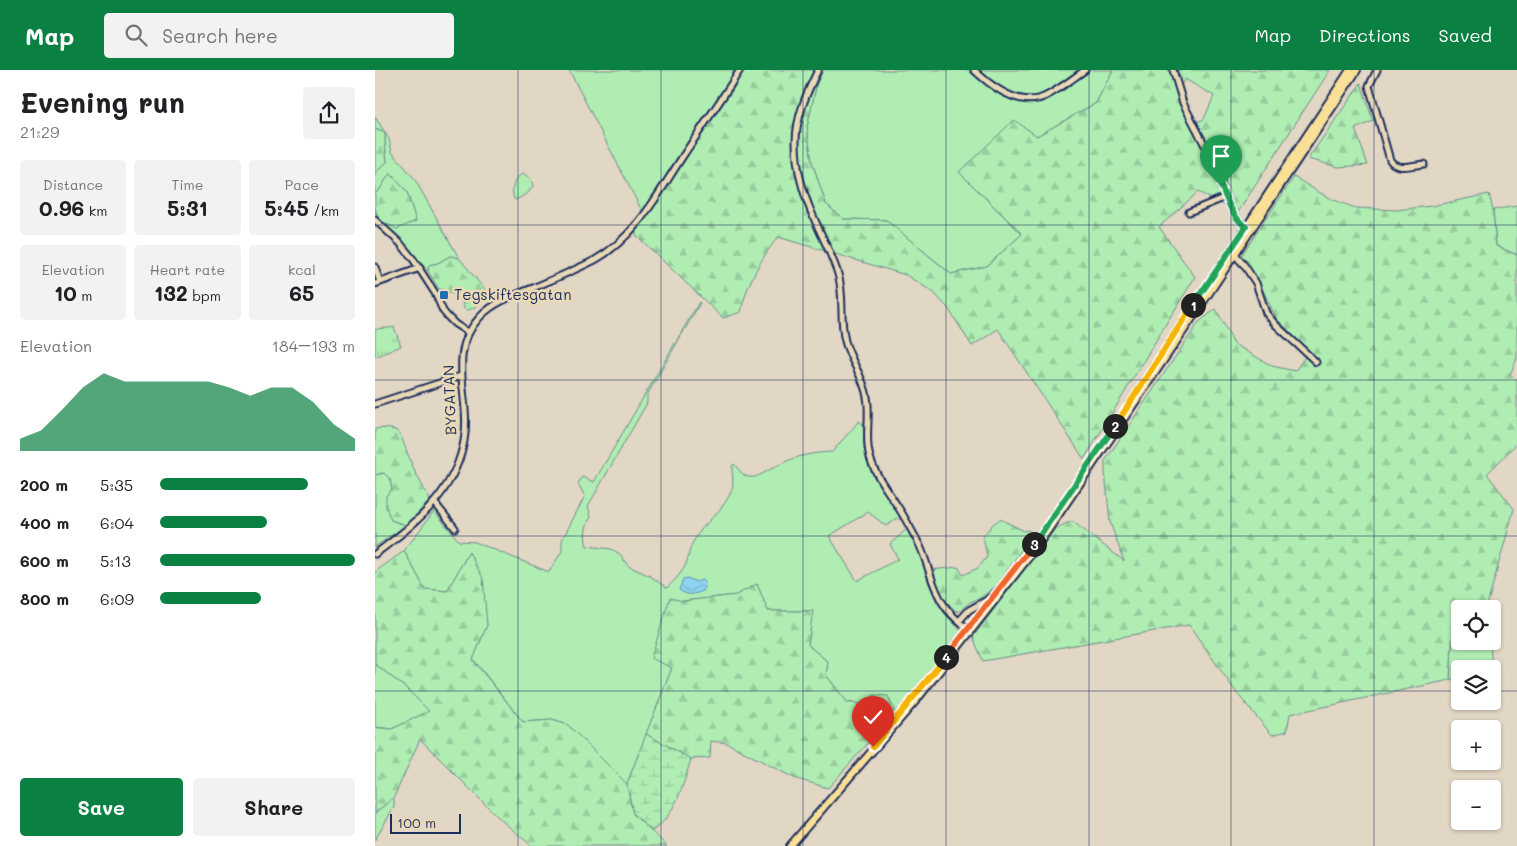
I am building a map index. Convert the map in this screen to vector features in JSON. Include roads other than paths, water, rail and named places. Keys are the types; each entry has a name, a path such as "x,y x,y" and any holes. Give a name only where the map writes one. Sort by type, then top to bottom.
{"main road":[{"path":"785,846 901,714 970,631 1033,546 1097,453 1350,70"},
{"path":"790,846 903,716 1035,549 1235,255 1357,70"}],"street":[{"name":"BYGATAN","path":"375,554 413,526 435,502 456,467 466,428 461,376 462,352 469,333 481,315 493,306 595,260 625,239 646,213 740,70"},
{"path":"818,70 807,91 799,118 796,140 798,166 806,200 833,261 840,282 842,325 845,341 867,397 868,451 877,474 914,533 923,552 937,593 945,606 970,631"},
{"path":"974,70 1002,92 1020,99 1033,100 1045,97 1085,70"},
{"path":"1173,70 1183,103 1213,161 1234,215 1246,227"},
{"path":"1377,70 1369,86 1390,160 1399,167 1424,164"},
{"path":"1189,212 1226,196"},
{"path":"375,220 400,243 420,268 443,311 455,324 469,333"},
{"path":"1235,255 1256,283 1266,313 1276,326 1316,362"},
{"path":"375,266 378,283 420,268"},
{"path":"375,404 461,376"},
{"path":"435,502 455,528"},
{"path":"959,621 969,610 987,600 1002,587"}],"water":[{"path":"687,578 697,582 704,581 705,587 703,591 691,594 679,590 683,579"}],"place":[{"name":"Tegskiftesgatan","path":"444,295"}]}
